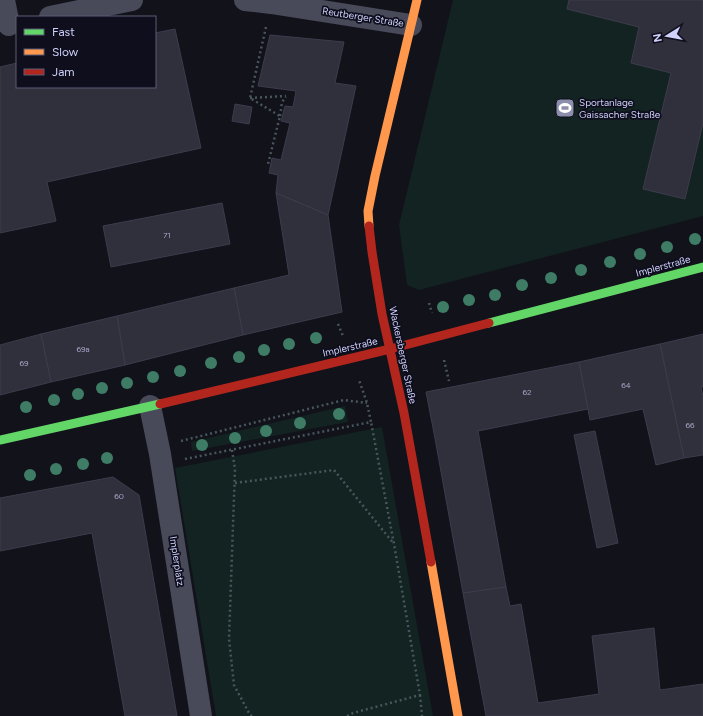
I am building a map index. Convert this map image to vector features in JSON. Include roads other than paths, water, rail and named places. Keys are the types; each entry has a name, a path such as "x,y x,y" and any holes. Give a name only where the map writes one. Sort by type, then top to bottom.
{"street":[{"path":"4,0 9,25"},
{"path":"55,16 132,0"},
{"name":"Reutberger Straße","path":"245,0 411,25"},
{"name":"Wackersberger Straße","path":"416,0 368,211 372,252 382,314 404,413 458,716"},
{"name":"Implerstraße","path":"0,440 390,349 703,267"},
{"name":"Implerplatz","path":"150,406 160,454 201,716"}],"place":[{"name":"Sportanlage Gaissacher Straße","path":"565,108"}]}
